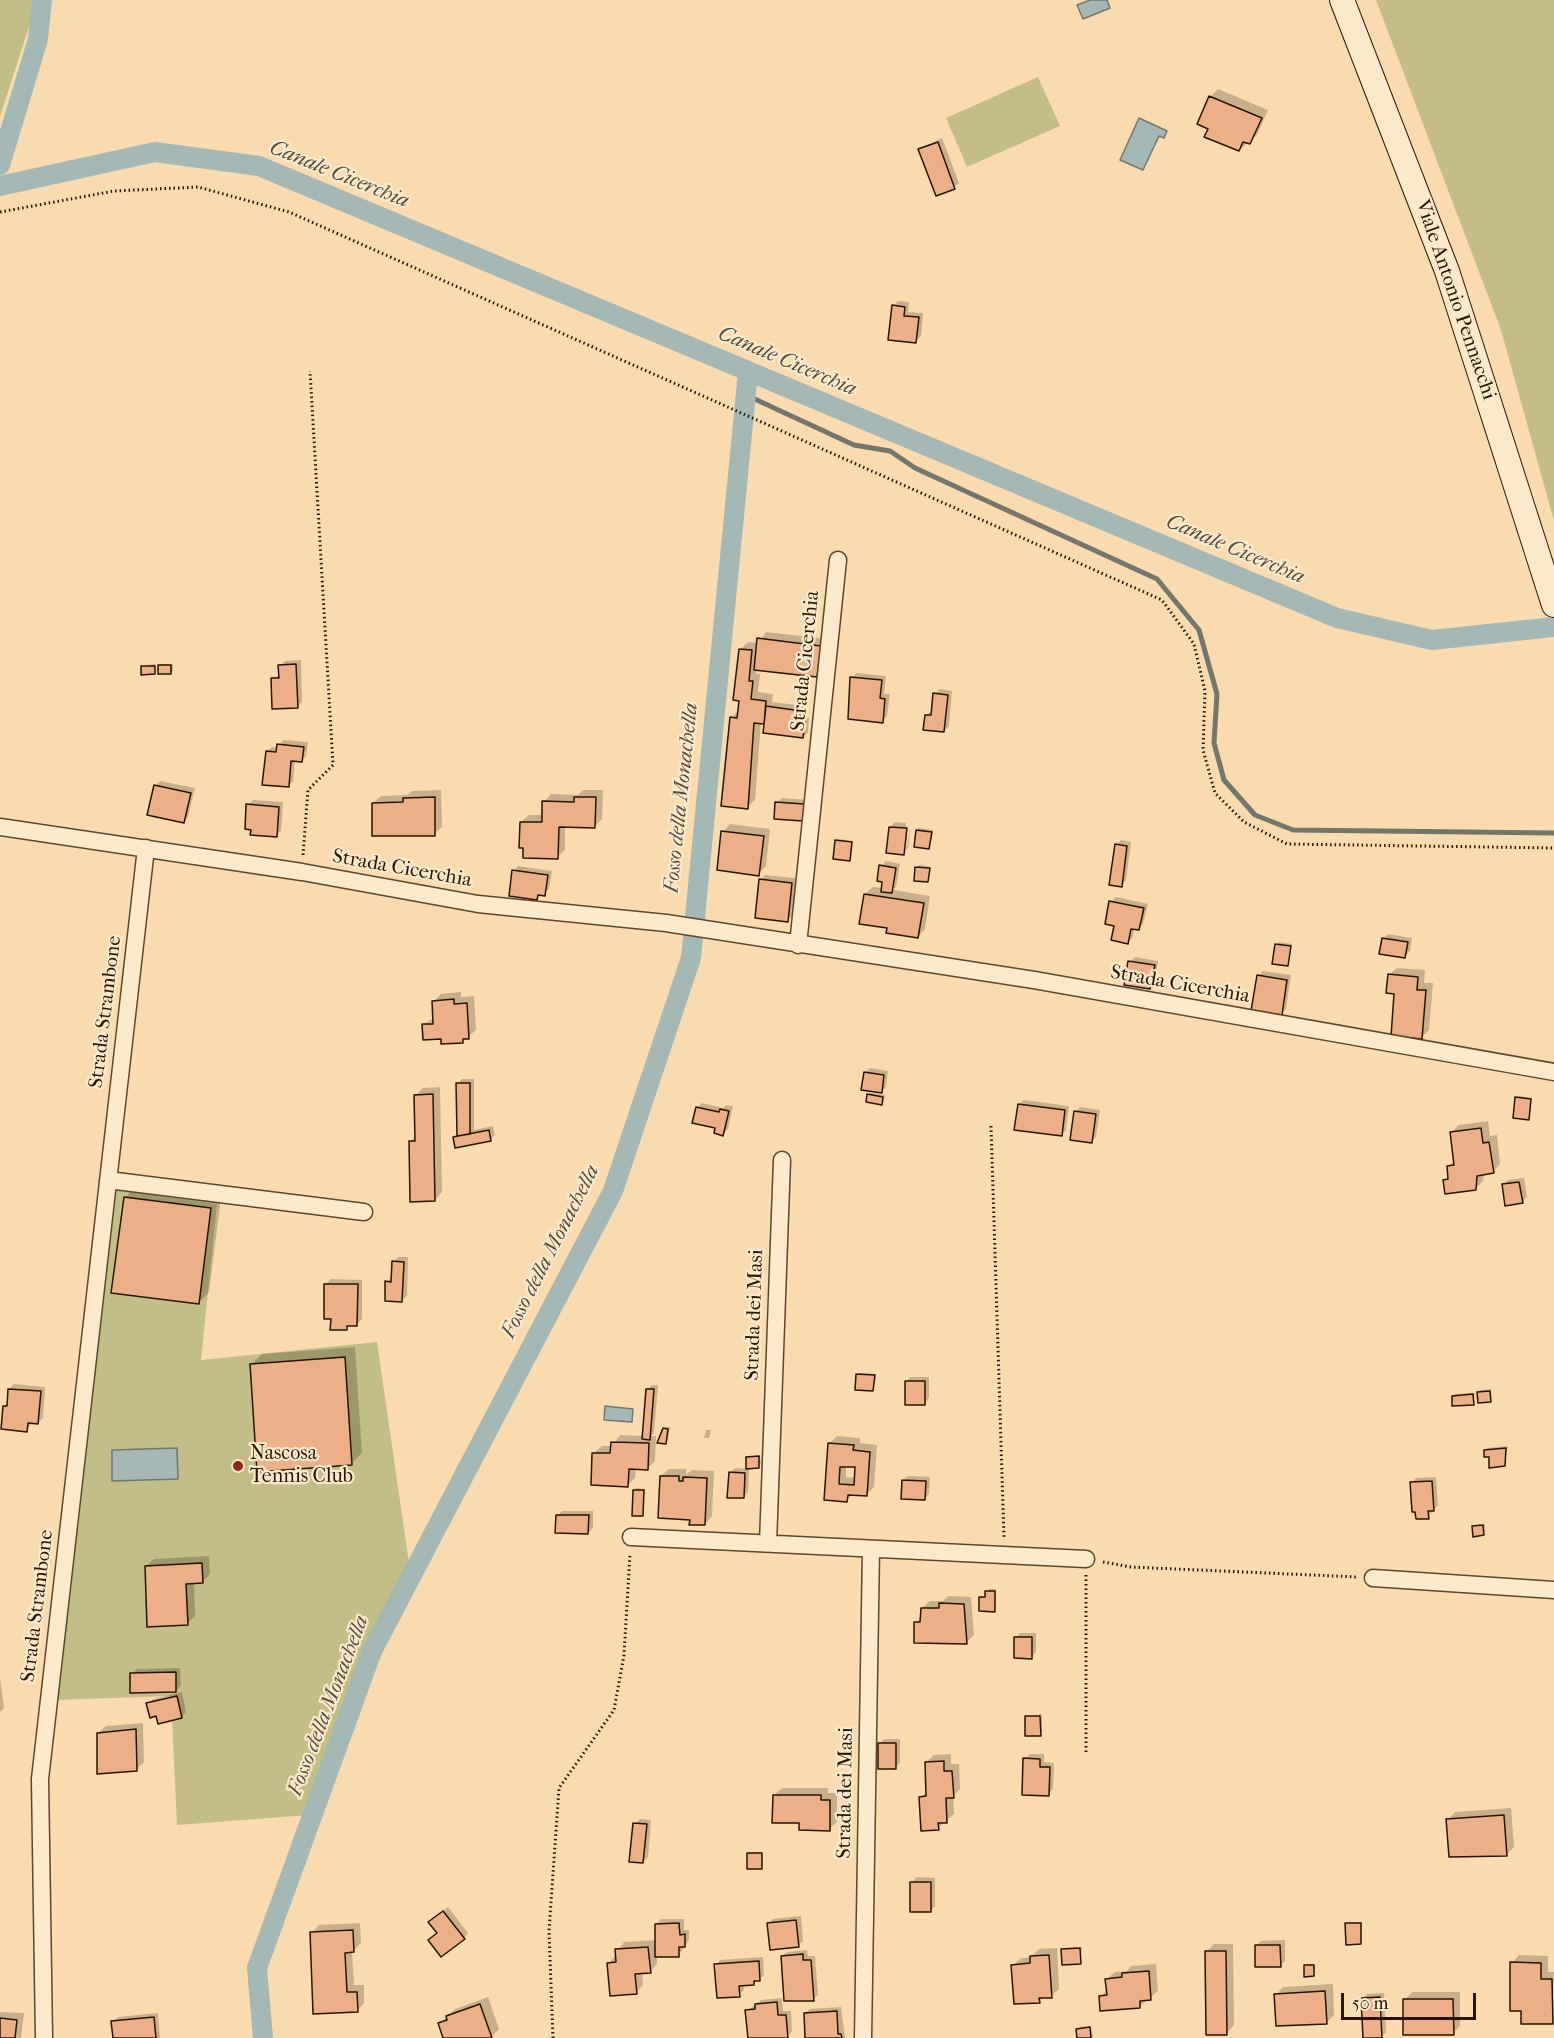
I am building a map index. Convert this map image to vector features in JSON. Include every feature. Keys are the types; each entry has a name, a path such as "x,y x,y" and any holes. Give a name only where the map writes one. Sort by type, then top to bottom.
{"main road":[{"name":"Viale Antonio Pennacchi","path":"1342,0 1448,271 1554,604"}],"street":[{"name":"Strada Cicerchia","path":"798,945 838,560"},
{"name":"Strada Cicerchia","path":"0,827 302,872 497,906 666,923 1034,980 1554,1072"},
{"name":"Strada Strambone","path":"44,2038 40,1779 146,848"},
{"name":"Strada dei Masi","path":"768,1543 782,1160"},
{"path":"108,1180 364,1212"},
{"path":"631,1537 1086,1559"},
{"name":"Strada dei Masi","path":"863,2038 871,1549"},
{"path":"1373,1578 1554,1590"}],"path":[{"path":"0,212 114,191 198,187 288,212 1162,600 1194,644 1205,692 1203,750 1215,793 1244,822 1287,844 1554,848"},
{"path":"302,872 308,790 333,765 310,371"},
{"path":"991,1126 1005,1555"},
{"path":"553,2038 549,1931 559,1788 614,1710 624,1654 631,1537"},
{"path":"1086,1755 1086,1559 1131,1567 1373,1578"}],"shaded area":[{"path":"0,0 33,0 34,11 0,117"},
{"path":"1090,0 1107,0 1110,8 1083,19 1077,5"},
{"path":"1376,0 1554,0 1554,521 1501,330"},
{"path":"1038,77 1060,126 967,167 946,118"},
{"path":"1139,118 1167,131 1164,138 1159,136 1143,170 1120,160"},
{"name":"Nascosa Tennis Club","path":"114,1190 217,1204 201,1360 377,1342 410,1570 368,1650 309,1815 177,1825 171,1696 55,1700"},
{"path":"605,1406 633,1409 632,1422 604,1420"},
{"path":"177,1448 178,1479 112,1481 112,1450"}],"building":[{"path":"1209,96 1262,118 1250,144 1243,142 1239,151 1204,137 1208,129 1197,124"},
{"path":"938,142 955,189 936,196 918,149"},
{"path":"892,305 905,307 904,316 919,317 916,343 888,340"},
{"path":"757,638 821,646 817,677 754,670"},
{"path":"739,649 752,650 749,681 753,681 751,699 766,701 764,724 754,723 748,809 721,806 730,717 737,718 739,701 733,700"},
{"path":"296,664 298,708 272,709 271,678 279,678 278,665"},
{"path":"158,665 171,665 171,674 158,674"},
{"path":"141,666 155,666 155,674 141,675"},
{"path":"850,677 882,680 880,698 885,699 883,723 848,719"},
{"path":"933,693 948,695 944,732 923,730 925,715 931,715"},
{"path":"766,706 801,711 799,722 805,723 803,738 763,733"},
{"path":"277,744 304,747 302,762 291,761 289,787 262,785 266,751 276,752"},
{"path":"154,785 191,793 184,823 147,815"},
{"path":"435,797 435,836 372,836 372,803 403,802 403,798"},
{"path":"574,797 596,797 595,828 559,827 558,859 523,858 523,848 519,848 520,822 542,822 542,801 574,802"},
{"path":"775,802 804,804 803,821 774,819"},
{"path":"246,804 279,807 277,837 250,835 251,830 245,829"},
{"path":"889,827 907,828 904,855 886,853"},
{"path":"916,830 932,832 929,849 914,847"},
{"path":"721,831 764,836 759,876 717,870"},
{"path":"835,840 852,842 850,861 833,859"},
{"path":"1115,844 1127,846 1122,887 1109,885"},
{"path":"879,865 896,868 892,893 881,892 882,882 877,881"},
{"path":"915,867 930,868 928,882 914,881"},
{"path":"512,870 548,875 545,896 538,895 537,900 509,896"},
{"path":"759,879 792,883 788,922 755,918"},
{"path":"864,894 924,903 918,938 886,933 887,928 859,924"},
{"path":"1109,901 1144,908 1139,930 1131,929 1128,944 1111,940 1114,926 1105,924"},
{"path":"1382,938 1408,942 1405,958 1379,954"},
{"path":"1275,944 1291,946 1288,966 1272,964"},
{"path":"1128,961 1155,965 1150,989 1124,985"},
{"path":"1388,974 1418,977 1417,990 1426,990 1422,1039 1391,1036 1394,994 1386,993"},
{"path":"1257,975 1287,980 1282,1015 1251,1011"},
{"path":"454,999 454,1004 467,1003 469,1039 463,1039 463,1043 441,1044 441,1039 423,1040 422,1024 433,1024 432,1001"},
{"path":"864,1072 884,1075 882,1093 861,1090"},
{"path":"456,1083 470,1083 470,1134 457,1136"},
{"path":"433,1094 435,1201 410,1202 409,1141 415,1141 414,1095"},
{"path":"867,1094 883,1097 882,1105 866,1102"},
{"path":"1515,1097 1531,1099 1529,1120 1513,1118"},
{"path":"1018,1104 1065,1110 1062,1136 1014,1130"},
{"path":"696,1107 719,1112 720,1109 729,1111 723,1136 714,1133 715,1128 692,1123"},
{"path":"1074,1111 1096,1114 1092,1143 1070,1140"},
{"path":"1481,1128 1483,1143 1489,1142 1494,1173 1477,1176 1476,1190 1445,1194 1443,1180 1448,1179 1447,1166 1454,1165 1450,1132"},
{"path":"489,1130 491,1141 455,1148 453,1137"},
{"path":"1519,1182 1523,1203 1505,1206 1502,1184"},
{"path":"124,1197 211,1208 199,1304 111,1293"},
{"path":"392,1261 404,1262 402,1302 385,1301 385,1281 391,1282"},
{"path":"324,1284 358,1284 357,1326 347,1326 347,1330 330,1330 331,1319 324,1319"},
{"path":"345,1357 352,1465 257,1472 250,1364"},
{"path":"856,1374 875,1375 873,1391 855,1390"},
{"path":"905,1381 925,1381 925,1405 905,1405"},
{"path":"8,1389 41,1391 38,1424 28,1423 27,1432 1,1429 3,1406 7,1406"},
{"path":"646,1389 654,1389 650,1440 642,1439"},
{"path":"1490,1391 1491,1402 1478,1403 1477,1392"},
{"path":"1473,1394 1474,1405 1452,1406 1452,1396"},
{"path":"663,1428 668,1429 666,1444 657,1443"},
{"path":"611,1442 649,1443 648,1470 629,1469 628,1487 591,1485 592,1453 610,1453"},
{"path":"828,1443 854,1445 853,1450 870,1452 867,1496 848,1495 847,1502 824,1500","holes":["840,1467 855,1467 854,1485 839,1484"]},
{"path":"1506,1448 1505,1466 1489,1468 1489,1457 1484,1457 1484,1450"},
{"path":"759,1456 759,1468 746,1469 746,1457"},
{"path":"729,1472 745,1473 744,1498 727,1498"},
{"path":"660,1476 679,1476 679,1481 683,1481 683,1477 707,1478 705,1525 689,1525 690,1520 658,1518"},
{"path":"902,1480 926,1481 925,1500 901,1499"},
{"path":"1432,1481 1434,1511 1428,1511 1429,1519 1416,1519 1415,1512 1412,1512 1410,1482"},
{"path":"633,1490 644,1490 643,1516 632,1516"},
{"path":"556,1515 589,1515 588,1534 555,1533"},
{"path":"1483,1525 1484,1535 1473,1537 1472,1526"},
{"path":"202,1563 203,1583 186,1584 188,1625 147,1627 145,1566"},
{"path":"985,1591 995,1591 995,1612 979,1611 979,1597 985,1597"},
{"path":"939,1603 964,1604 967,1644 914,1643 914,1622 920,1622 921,1608 939,1608"},
{"path":"1014,1637 1032,1637 1032,1659 1014,1658"},
{"path":"176,1672 176,1692 130,1693 130,1673"},
{"path":"177,1696 182,1718 158,1724 156,1716 150,1718 146,1703"},
{"path":"1025,1716 1040,1716 1041,1736 1025,1736"},
{"path":"136,1729 137,1771 97,1774 97,1733"},
{"path":"878,1743 896,1743 896,1769 878,1769"},
{"path":"1023,1758 1040,1759 1040,1767 1050,1767 1049,1796 1022,1795"},
{"path":"944,1761 944,1771 952,1771 954,1798 946,1798 947,1823 938,1823 939,1830 921,1831 919,1797 926,1796 925,1762"},
{"path":"773,1795 821,1795 821,1800 830,1800 830,1831 799,1830 799,1823 772,1823"},
{"path":"1504,1815 1507,1856 1449,1857 1446,1819"},
{"path":"633,1823 647,1824 643,1863 629,1862"},
{"path":"747,1853 762,1853 762,1869 747,1869"},
{"path":"910,1882 931,1882 931,1912 910,1912"},
{"path":"443,1911 465,1939 441,1957 428,1940 437,1933 428,1922"},
{"path":"796,1920 799,1947 770,1950 767,1923"},
{"path":"679,1923 680,1935 685,1934 685,1947 679,1947 679,1957 655,1957 655,1924"},
{"path":"1345,1923 1361,1923 1361,1944 1346,1945"},
{"path":"353,1930 354,1952 345,1953 347,1992 357,1992 358,2012 313,2014 310,1932"},
{"path":"1255,1945 1280,1945 1281,1967 1255,1967"},
{"path":"648,1947 651,1973 635,1974 637,1994 610,1996 607,1963 616,1962 615,1949"},
{"path":"1080,1948 1081,1964 1062,1965 1061,1949"},
{"path":"1205,1951 1226,1951 1227,2035 1206,2035"},
{"path":"803,1954 803,1960 811,1960 814,2001 784,2001 781,1956"},
{"path":"1049,1955 1052,1998 1039,1998 1040,2003 1014,2004 1011,1965 1030,1963 1030,1956"},
{"path":"759,1961 760,1981 754,1981 754,1985 739,1986 740,1997 717,1998 714,1964"},
{"path":"1510,1962 1541,1963 1541,1979 1552,1979 1553,2024 1521,2024 1521,2011 1510,2011"},
{"path":"1304,1965 1314,1965 1314,1976 1304,1977"},
{"path":"1149,1971 1151,2000 1140,2001 1140,2008 1100,2011 1099,1996 1107,1995 1105,1979 1122,1977 1122,1973"},
{"path":"1325,1991 1327,2024 1276,2026 1274,1994"},
{"path":"1380,1997 1382,2038 1363,2038 1361,1998"},
{"path":"1403,1999 1453,1999 1454,2035 1403,2035"},
{"path":"777,2002 778,2015 786,2015 788,2038 748,2038 745,2010 755,2009 755,2004"},
{"path":"480,2004 492,2038 443,2038 438,2023 447,2020 446,2016"},
{"path":"837,2011 838,2034 841,2034 842,2038 805,2038 804,2013"},
{"path":"154,2017 156,2038 113,2038 111,2021"},
{"path":"0,2018 17,2020 15,2038 0,2038"},
{"path":"1090,2027 1091,2038 1077,2038 1076,2029"}],"waterway":[{"path":"0,165 38,39 42,0"},
{"name":"Canale Cicerchia","path":"0,186 155,152 259,166 1337,618 1432,640 1554,627"},
{"name":"Fosso della Monachella","path":"263,2038 257,1968 372,1651 613,1191 691,958 748,372"},
{"path":"746,395 854,445 890,451 915,468 1157,579 1199,630 1217,694 1214,743 1224,780 1255,815 1293,830 1554,833"}],"place":[{"name":"Nascosa Tennis Club","path":"238,1466"}]}
